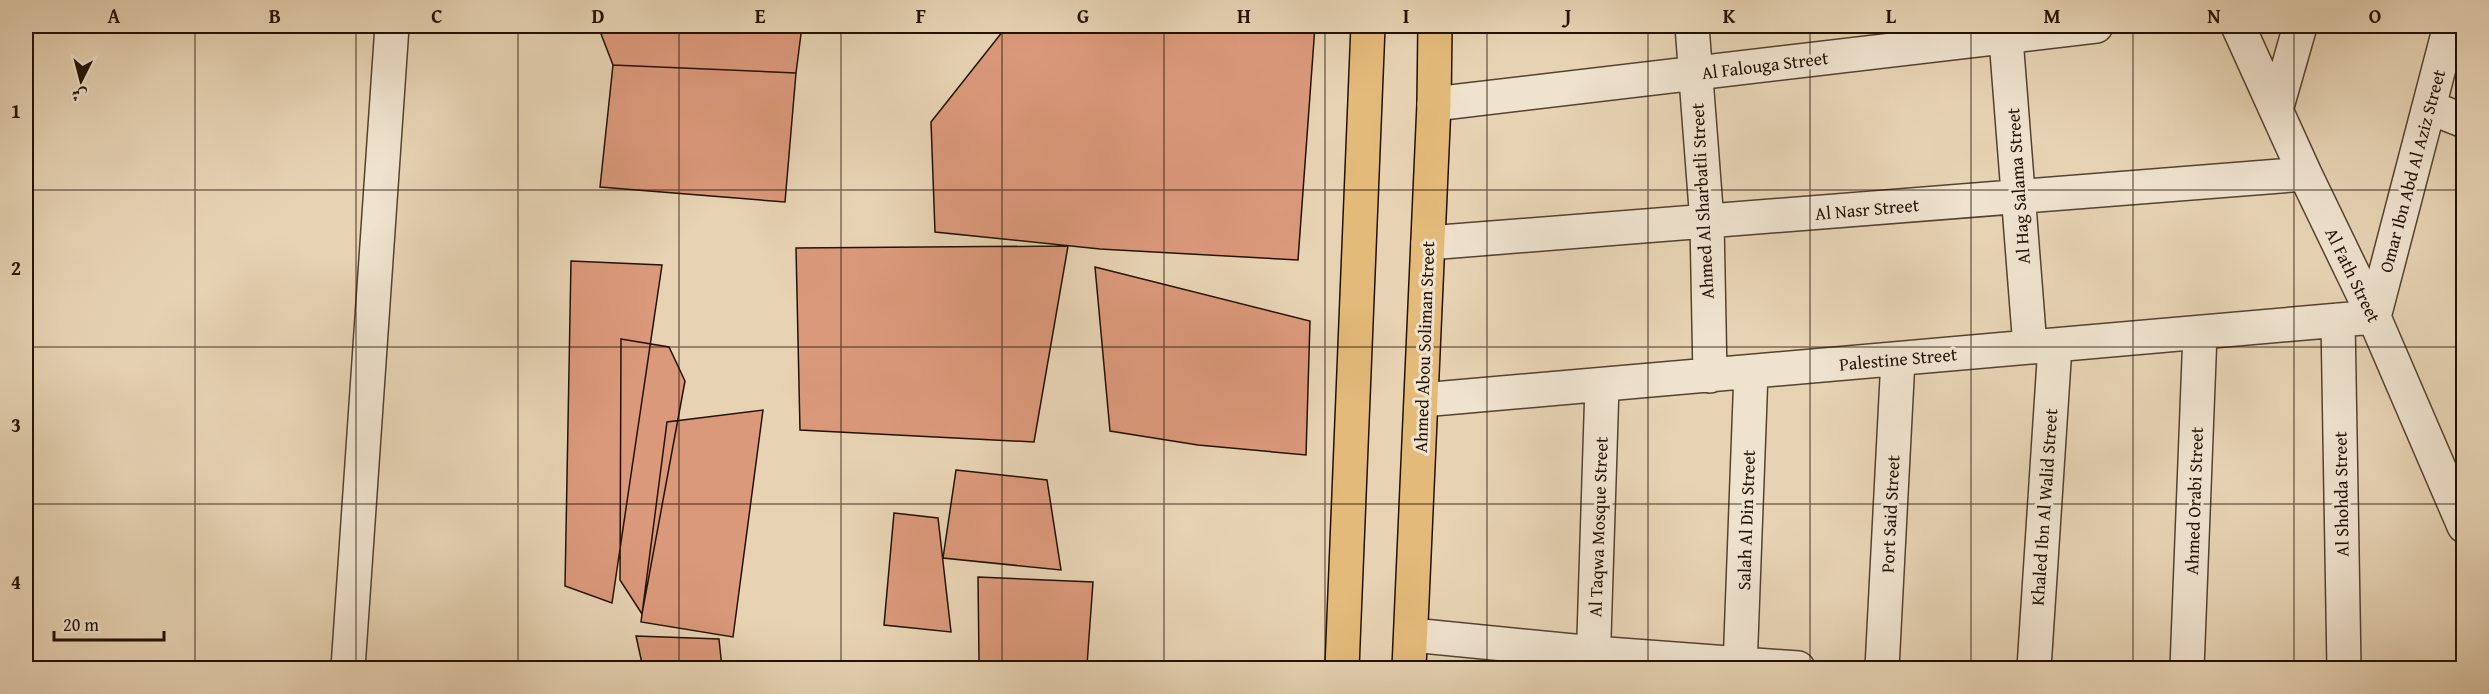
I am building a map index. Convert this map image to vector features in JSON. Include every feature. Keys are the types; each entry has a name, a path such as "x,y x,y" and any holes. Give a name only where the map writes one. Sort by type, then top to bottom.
{"main road":[{"path":"1342,669 1368,26"},
{"name":"Ahmed Abou Soliman Street","path":"1409,669 1434,104 1435,26"}],"street":[{"path":"348,669 392,26"},
{"name":"Ahmed Al Sharbatli Street","path":"1692,26 1707,222 1710,376"},
{"name":"Al Falouga Street","path":"1434,104 1695,73 2006,31 2096,26"},
{"name":"Al Fath Street","path":"2238,26 2305,174 2374,317 2463,526"},
{"path":"2276,111 2300,26"},
{"name":"Omar Ibn Abd Al Aziz Street","path":"2374,317 2450,26"},
{"name":"Al Hag Salama Street","path":"2006,31 2019,197 2043,347"},
{"path":"2429,107 2463,121"},
{"name":"Al Nasr Street","path":"1428,243 2305,174"},
{"name":"Palestine Street","path":"1422,400 2374,317"},
{"name":"Al Shohda Street","path":"2338,320 2344,669"},
{"name":"Ahmed Orabi Street","path":"2187,669 2200,333"},
{"name":"Khaled Ibn Al Walid Street","path":"2034,669 2043,347"},
{"name":"Port Said Street","path":"1882,669 1898,359"},
{"name":"Salah Al Din Street","path":"1740,666 1751,372"},
{"name":"Al Taqwa Mosque Street","path":"1594,661 1602,386"},
{"path":"1412,635 1594,661 1798,669"}],"building":[{"path":"598,26 802,26 796,73 613,65"},
{"path":"1007,26 1315,26 1298,260 1100,249 935,232 931,122"},
{"path":"613,65 796,73 785,202 600,187"},
{"path":"1068,246 1034,442 800,430 796,248"},
{"path":"571,261 662,265 612,603 565,586"},
{"path":"1095,267 1310,321 1306,455 1198,445 1110,431"},
{"path":"621,339 669,347 685,381 642,614 620,580"},
{"path":"763,410 733,637 641,622 667,422"},
{"path":"956,470 1047,480 1061,570 943,558"},
{"path":"894,513 938,518 951,632 884,625"},
{"path":"978,577 1093,582 1087,665 1027,666 979,661"},
{"path":"636,636 719,639 722,668 643,668"}]}
